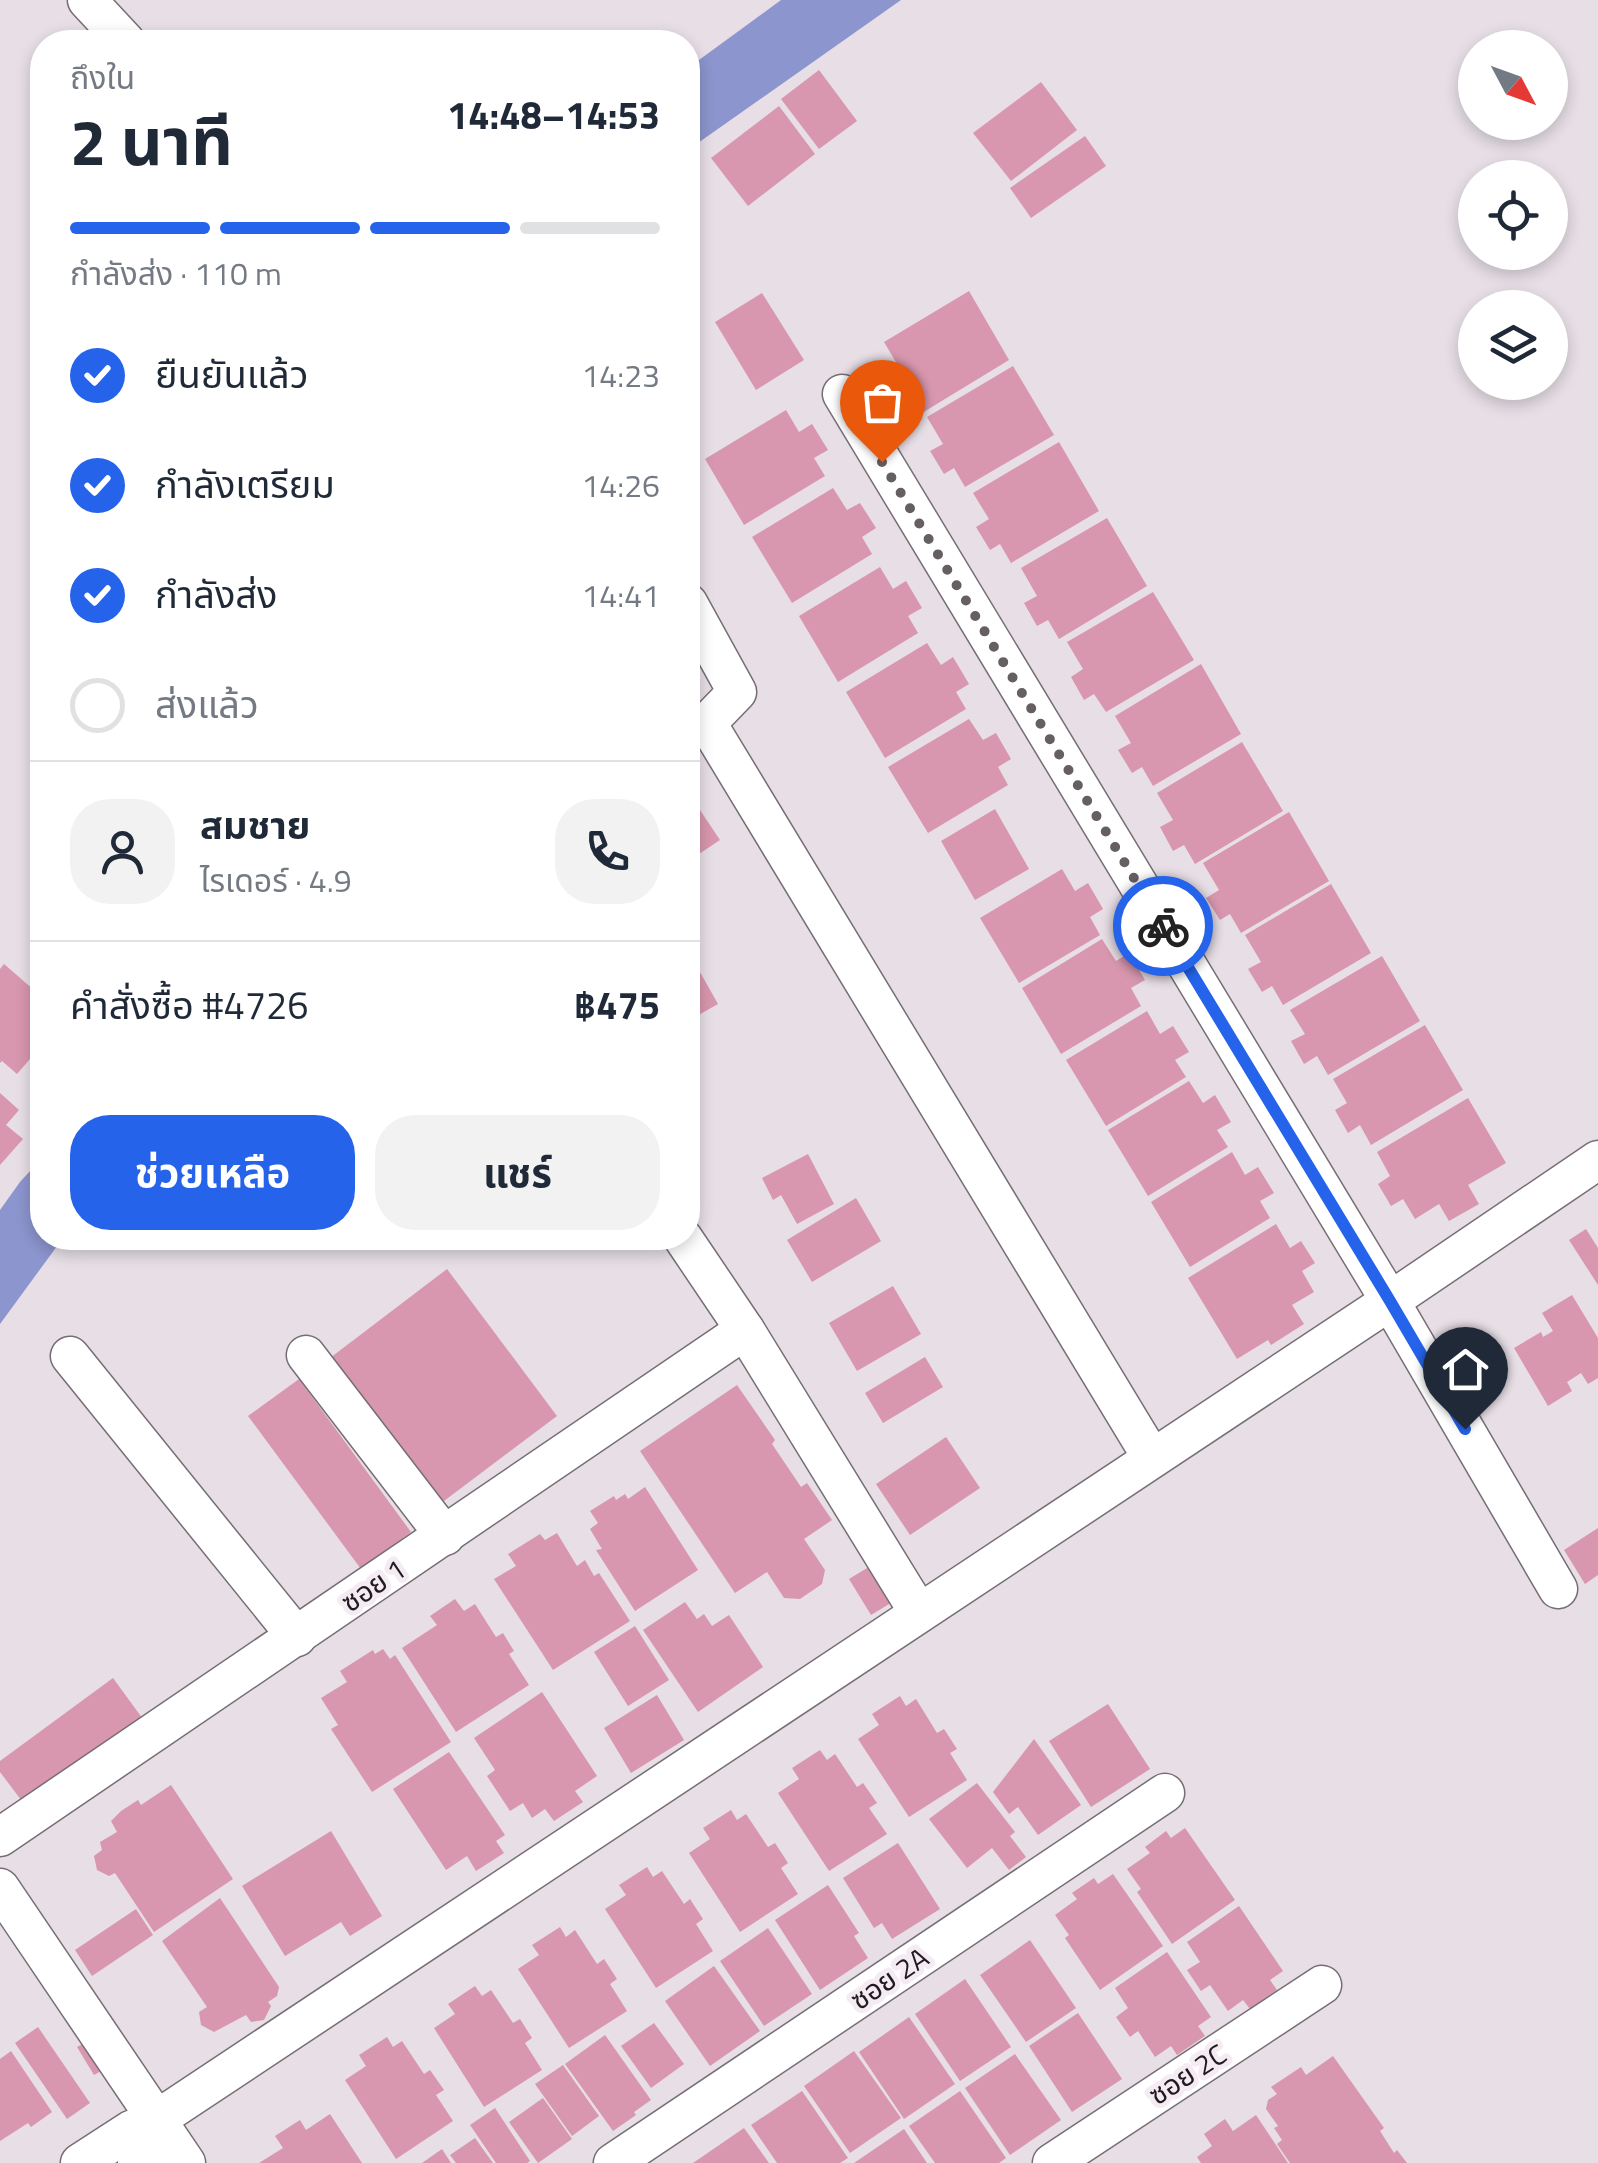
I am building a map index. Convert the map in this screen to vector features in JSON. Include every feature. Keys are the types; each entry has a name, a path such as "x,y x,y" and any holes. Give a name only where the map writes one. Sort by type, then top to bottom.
{"street":[{"path":"86,0 115,30"},
{"path":"842,394 1390,1301 1558,1589"},
{"path":"700,625 737,692 707,723 1152,1458"},
{"path":"80,2163 131,2130 156,2120 1598,1160"},
{"path":"691,1250 745,1330 919,1613"},
{"name":"ซอย 1","path":"0,1837 745,1330"},
{"path":"306,1355 445,1536"},
{"path":"70,1356 297,1636"},
{"name":"ซอย 2A","path":"613,2163 1165,1793"},
{"path":"0,1888 186,2163"},
{"name":"ซอย 2C","path":"1052,2163 1322,1985"},
{"path":"137,2163 148,2156 156,2120"}],"water":[{"path":"781,0 901,0 700,142 700,59"},
{"path":"30,1171 30,1250 54,1250 0,1324 0,1210"}],"building":[{"path":"819,70 857,121 819,149 781,99"},
{"path":"1041,82 1077,130 1011,181 973,133"},
{"path":"779,106 815,154 748,206 711,158"},
{"path":"1085,136 1106,166 1031,218 1010,188"},
{"path":"969,291 1009,360 922,413 911,394 900,399 887,377 900,369 884,342"},
{"path":"762,293 804,360 756,390 715,322"},
{"path":"1013,366 1054,435 965,487 954,468 944,474 930,451 943,444 927,417"},
{"path":"786,410 799,432 812,424 828,450 814,458 825,476 744,525 705,459"},
{"path":"1059,442 1099,511 1011,563 1000,544 990,550 976,527 989,519 973,493"},
{"path":"833,488 847,510 860,503 876,528 862,537 872,554 792,603 752,537"},
{"path":"1107,518 1147,586 1059,639 1048,620 1037,626 1024,603 1037,596 1021,568"},
{"path":"880,567 893,589 906,581 922,608 908,616 918,633 838,682 799,616"},
{"path":"1153,592 1194,660 1106,712 1094,694 1084,700 1071,677 1083,669 1067,642"},
{"path":"927,643 941,665 953,657 969,684 956,692 966,709 885,758 846,692"},
{"path":"1201,664 1241,734 1153,786 1142,767 1132,773 1118,750 1131,743 1115,716"},
{"path":"969,719 983,740 996,733 1011,759 998,767 1008,785 928,833 888,767"},
{"path":"1242,742 1283,811 1195,864 1184,845 1173,851 1160,827 1173,820 1157,793"},
{"path":"995,809 1029,869 975,900 941,841"},
{"path":"700,810 720,840 700,853"},
{"path":"1289,812 1329,881 1241,933 1230,914 1220,920 1206,898 1219,890 1203,863"},
{"path":"1062,869 1075,891 1088,883 1103,909 1090,917 1100,935 1019,983 980,918"},
{"path":"1331,884 1371,953 1283,1005 1272,986 1262,992 1248,969 1261,962 1245,935"},
{"path":"1102,939 1116,961 1129,953 1145,980 1131,988 1141,1006 1061,1054 1022,988"},
{"path":"1382,956 1420,1021 1328,1075 1317,1056 1304,1064 1291,1041 1305,1034 1290,1010"},
{"path":"4,964 30,987 30,1059 17,1074 0,1063 0,969"},
{"path":"700,972 718,1004 700,1014"},
{"path":"1147,1011 1160,1034 1173,1026 1189,1052 1175,1060 1186,1077 1106,1126 1066,1060"},
{"path":"1425,1025 1463,1090 1371,1145 1360,1125 1348,1133 1335,1110 1347,1103 1333,1079"},
{"path":"1189,1081 1203,1103 1215,1095 1231,1122 1217,1130 1228,1147 1148,1196 1108,1130"},
{"path":"0,1093 19,1110 6,1125 23,1139 0,1165"},
{"path":"1468,1098 1506,1163 1468,1185 1479,1204 1449,1221 1439,1204 1415,1219 1403,1199 1391,1206 1378,1184 1390,1176 1377,1152"},
{"path":"1232,1152 1245,1175 1258,1167 1274,1193 1260,1201 1270,1218 1190,1267 1151,1202"},
{"path":"808,1154 834,1204 797,1224 781,1195 773,1200 762,1178"},
{"path":"856,1198 881,1241 812,1282 787,1240"},
{"path":"1276,1224 1290,1248 1301,1241 1315,1263 1302,1271 1314,1292 1292,1305 1304,1324 1271,1345 1268,1340 1237,1359 1188,1278"},
{"path":"1586,1229 1598,1248 1598,1285 1569,1240"},
{"path":"447,1269 557,1416 440,1504 330,1358"},
{"path":"893,1286 921,1334 857,1371 829,1323"},
{"path":"1572,1295 1598,1338 1598,1378 1588,1384 1581,1373 1567,1382 1572,1391 1548,1406 1514,1348 1541,1332 1543,1337 1553,1331 1542,1313"},
{"path":"925,1357 943,1387 883,1423 865,1393"},
{"path":"299,1379 411,1532 361,1569 248,1416"},
{"path":"737,1385 801,1487 807,1483 832,1520 804,1539 825,1570 822,1584 800,1599 784,1598 767,1572 735,1593 640,1451"},
{"path":"946,1437 980,1488 910,1535 876,1484"},
{"path":"645,1487 698,1570 635,1611 596,1550 602,1549 590,1529 598,1523 590,1511 614,1496 616,1500 625,1494 628,1499"},
{"path":"1598,1528 1598,1575 1585,1584 1564,1550"},
{"path":"557,1533 577,1566 585,1560 594,1576 599,1573 630,1621 553,1670 494,1579 516,1566 508,1554 540,1534 545,1540"},
{"path":"872,1565 894,1601 871,1615 849,1579"},
{"path":"455,1599 464,1611 475,1604 496,1637 503,1633 514,1651 509,1654 529,1685 456,1732 402,1648 437,1625 430,1616"},
{"path":"685,1602 697,1619 704,1614 712,1626 729,1615 763,1667 698,1712 643,1630"},
{"path":"635,1626 669,1680 628,1706 594,1652"},
{"path":"383,1649 390,1659 395,1655 451,1742 372,1792 331,1729 338,1725 321,1698 347,1682 340,1671 373,1650 375,1654"},
{"path":"113,1678 148,1726 31,1813 0,1772 0,1761"},
{"path":"542,1692 597,1776 575,1791 583,1802 554,1821 545,1809 532,1818 523,1803 510,1811 487,1776 495,1770 474,1738"},
{"path":"657,1695 684,1740 631,1773 604,1728"},
{"path":"900,1696 906,1706 916,1699 937,1733 944,1729 957,1749 950,1753 967,1780 909,1817 858,1739 879,1725 872,1714"},
{"path":"1108,1704 1150,1769 1091,1807 1049,1741"},
{"path":"1034,1739 1081,1805 1038,1835 1018,1807 1009,1814 993,1792"},
{"path":"820,1750 827,1760 835,1754 857,1787 863,1783 877,1803 869,1808 887,1834 829,1871 778,1793 799,1779 792,1768"},
{"path":"449,1752 505,1835 496,1841 504,1853 476,1871 467,1856 446,1870 393,1789"},
{"path":"977,1783 1015,1832 1010,1836 1026,1857 1009,1870 992,1848 967,1868 929,1819"},
{"path":"171,1785 233,1879 154,1932 115,1873 109,1876 97,1870 94,1856 102,1850 100,1842 117,1832 111,1821 121,1811 138,1800 141,1805"},
{"path":"731,1810 737,1820 746,1814 768,1847 775,1843 788,1863 781,1868 798,1894 740,1932 689,1853 710,1839 703,1828"},
{"path":"1185,1828 1235,1900 1172,1944 1137,1892 1141,1889 1127,1869 1150,1853 1145,1847 1166,1831 1171,1838"},
{"path":"331,1831 382,1916 350,1936 341,1922 285,1956 242,1886"},
{"path":"898,1843 940,1909 892,1939 882,1923 874,1928 843,1878"},
{"path":"647,1867 653,1877 662,1871 684,1904 690,1899 703,1919 696,1924 713,1951 656,1988 605,1909 626,1895 619,1885"},
{"path":"1113,1874 1163,1946 1100,1990 1065,1938 1069,1935 1055,1915 1077,1899 1072,1893 1094,1878 1098,1884"},
{"path":"828,1885 859,1933 854,1936 868,1958 820,1990 775,1920"},
{"path":"220,1898 279,1987 277,1996 268,2002 271,2006 264,2020 251,2022 246,2015 214,2032 201,2025 199,2012 207,2007 162,1941"},
{"path":"1239,1906 1283,1971 1270,1980 1277,1990 1250,2009 1243,2000 1228,2011 1210,1985 1201,1991 1187,1970 1200,1962 1187,1942"},
{"path":"136,1909 153,1935 92,1976 75,1950"},
{"path":"560,1927 566,1937 575,1930 597,1964 604,1959 617,1979 610,1984 627,2011 569,2048 518,1969 539,1955 532,1945"},
{"path":"768,1928 812,1994 764,2026 720,1961"},
{"path":"1030,1940 1076,2008 1026,2042 980,1975"},
{"path":"1167,1952 1211,2017 1198,2026 1205,2036 1177,2055 1171,2046 1155,2057 1138,2031 1130,2037 1116,2017 1128,2008 1115,1988"},
{"path":"714,1966 760,2031 710,2066 665,2001"},
{"path":"965,1979 1011,2047 960,2081 915,2014"},
{"path":"475,1986 482,1996 491,1990 513,2023 520,2019 532,2038 525,2043 542,2070 484,2107 434,2028 455,2014 448,2004"},
{"path":"1078,2013 1122,2079 1072,2112 1029,2046"},
{"path":"909,2017 955,2084 904,2119 859,2052"},
{"path":"654,2023 684,2064 651,2088 621,2046"},
{"path":"38,2027 90,2103 67,2119 15,2043"},
{"path":"605,2035 651,2100 613,2131 565,2064"},
{"path":"97,2036 112,2065 94,2075 77,2047"},
{"path":"387,2037 393,2047 402,2041 424,2074 430,2070 444,2090 436,2095 453,2121 396,2159 345,2080 366,2066 359,2055"},
{"path":"11,2051 52,2112 0,2141 0,2059"},
{"path":"854,2051 901,2118 850,2153 804,2086"},
{"path":"1015,2054 1061,2120 1010,2155 965,2088"},
{"path":"1333,2056 1384,2128 1380,2131 1394,2153 1397,2150 1407,2163 1290,2163 1277,2144 1282,2140 1274,2128 1278,2126 1266,2109 1268,2100 1277,2094 1271,2087 1301,2067 1306,2075"},
{"path":"563,2065 599,2116 572,2136 535,2084"},
{"path":"802,2091 848,2158 840,2163 777,2163 751,2125"},
{"path":"960,2091 1006,2158 999,2163 935,2163 909,2126"},
{"path":"543,2098 572,2139 538,2163 509,2122"},
{"path":"495,2108 530,2161 527,2163 496,2163 470,2125"},
{"path":"330,2114 362,2163 259,2163 283,2148 275,2136 300,2120 306,2130"},
{"path":"1256,2115 1288,2163 1201,2163 1197,2157 1212,2146 1204,2134 1225,2119 1233,2131"},
{"path":"744,2128 769,2163 693,2163"},
{"path":"904,2129 927,2163 854,2163"},
{"path":"475,2138 493,2163 456,2163 450,2155"},
{"path":"442,2149 451,2163 422,2163"}],"way so far":[{"path":"882,462 1163,926"}],"route":[{"path":"1163,926 1465,1429"}]}
